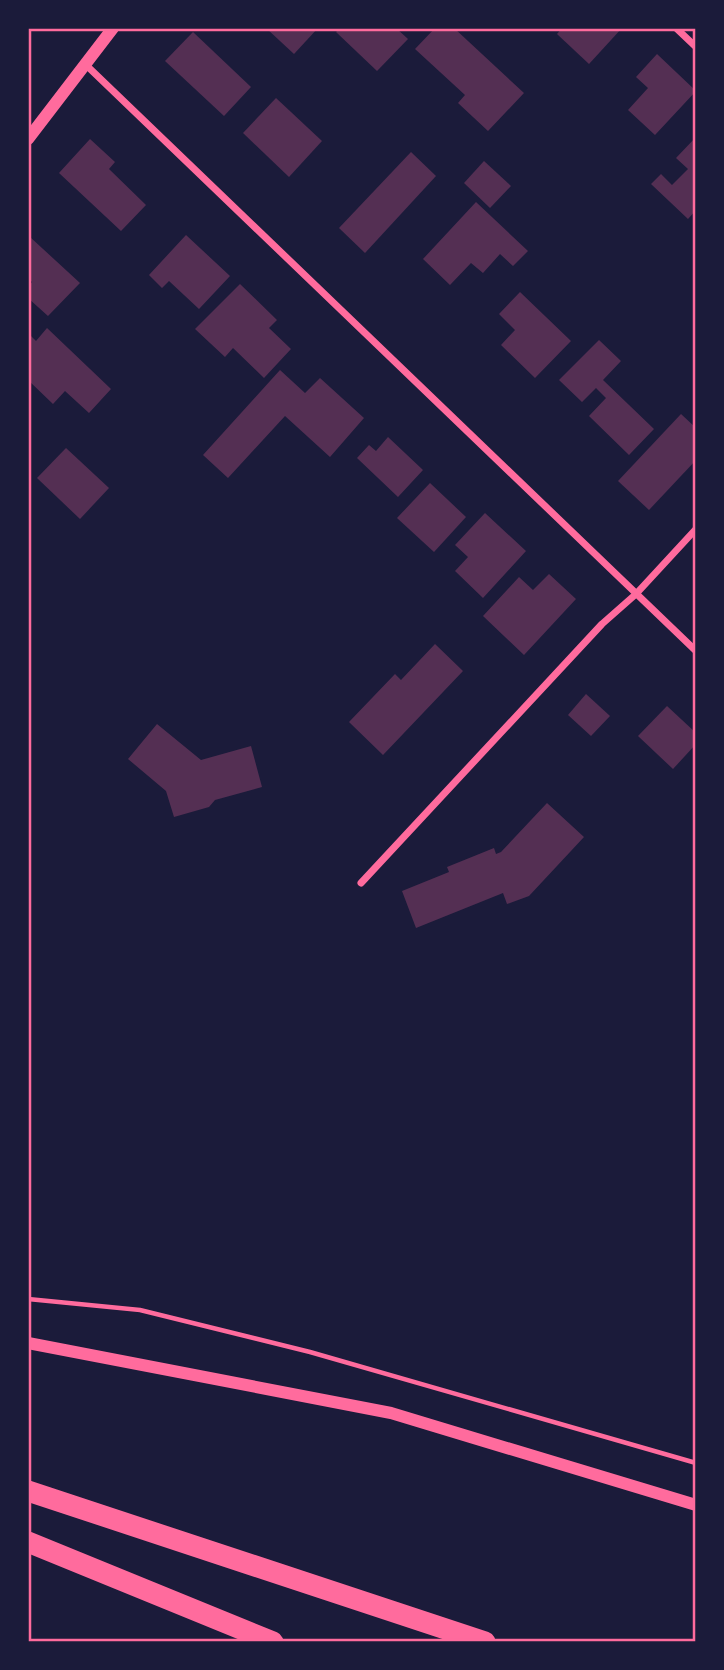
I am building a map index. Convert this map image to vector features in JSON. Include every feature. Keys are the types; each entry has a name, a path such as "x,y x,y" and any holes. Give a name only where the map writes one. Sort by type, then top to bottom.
{"highway":[{"path":"28,1491 485,1642"},
{"path":"28,1542 273,1642"}],"street":[{"path":"28,138 113,28"},
{"path":"676,28 696,47"},
{"path":"85,64 696,651"},
{"path":"361,883 602,624 636,594 696,529"},
{"path":"28,1343 391,1412 696,1504"}],"path":[{"path":"28,1299 139,1310 310,1352 696,1463"}],"building":[{"path":"266,28 318,28 294,54"},
{"path":"340,28 396,28 408,39 377,71 336,32"},
{"path":"435,28 454,28 524,93 488,131 458,103 465,95 415,49"},
{"path":"562,28 622,28 589,64 557,34"},
{"path":"193,32 251,87 224,116 165,61"},
{"path":"657,54 696,91 655,135 628,110 648,88 636,77"},
{"path":"276,98 322,141 289,177 243,133"},
{"path":"696,137 696,210 688,219 651,184 661,174 672,185 688,169 676,158"},
{"path":"90,139 115,162 109,169 146,205 121,231 59,173"},
{"path":"411,152 436,176 365,253 339,228"},
{"path":"484,161 511,186 490,208 464,183"},
{"path":"476,202 528,251 513,266 500,254 483,273 471,263 450,285 423,259"},
{"path":"186,235 230,276 199,309 169,281 162,288 149,275"},
{"path":"30,237 80,283 48,316 28,298 28,287 32,282 28,278"},
{"path":"240,284 277,320 269,328 291,349 264,378 233,348 225,357 195,329"},
{"path":"520,292 571,341 535,378 501,345 515,330 499,314"},
{"path":"47,328 111,389 89,413 65,391 53,404 28,380 28,333 36,341"},
{"path":"599,340 621,361 603,380 654,429 629,455 589,416 606,398 596,388 582,402 559,380"},
{"path":"280,370 305,393 320,378 364,418 330,457 285,416 228,478 203,455"},
{"path":"681,414 696,428 696,460 649,510 618,481"},
{"path":"388,437 423,470 398,497 357,458 369,445 376,451"},
{"path":"66,448 109,488 80,519 37,478"},
{"path":"430,483 466,517 434,552 397,518"},
{"path":"485,513 526,551 483,598 455,571 468,557 455,545"},
{"path":"549,574 576,599 524,655 483,616 519,577 533,590"},
{"path":"435,644 463,671 383,755 349,722 395,674 401,680"},
{"path":"586,694 610,716 591,736 568,715"},
{"path":"667,706 696,733 696,744 673,769 638,736"},
{"path":"157,724 201,760 251,746 262,787 215,800 209,807 174,817 166,791 128,759"},
{"path":"547,803 584,837 529,896 507,904 503,893 416,928 402,891 449,872 447,867 494,848 496,854 501,852"}]}
